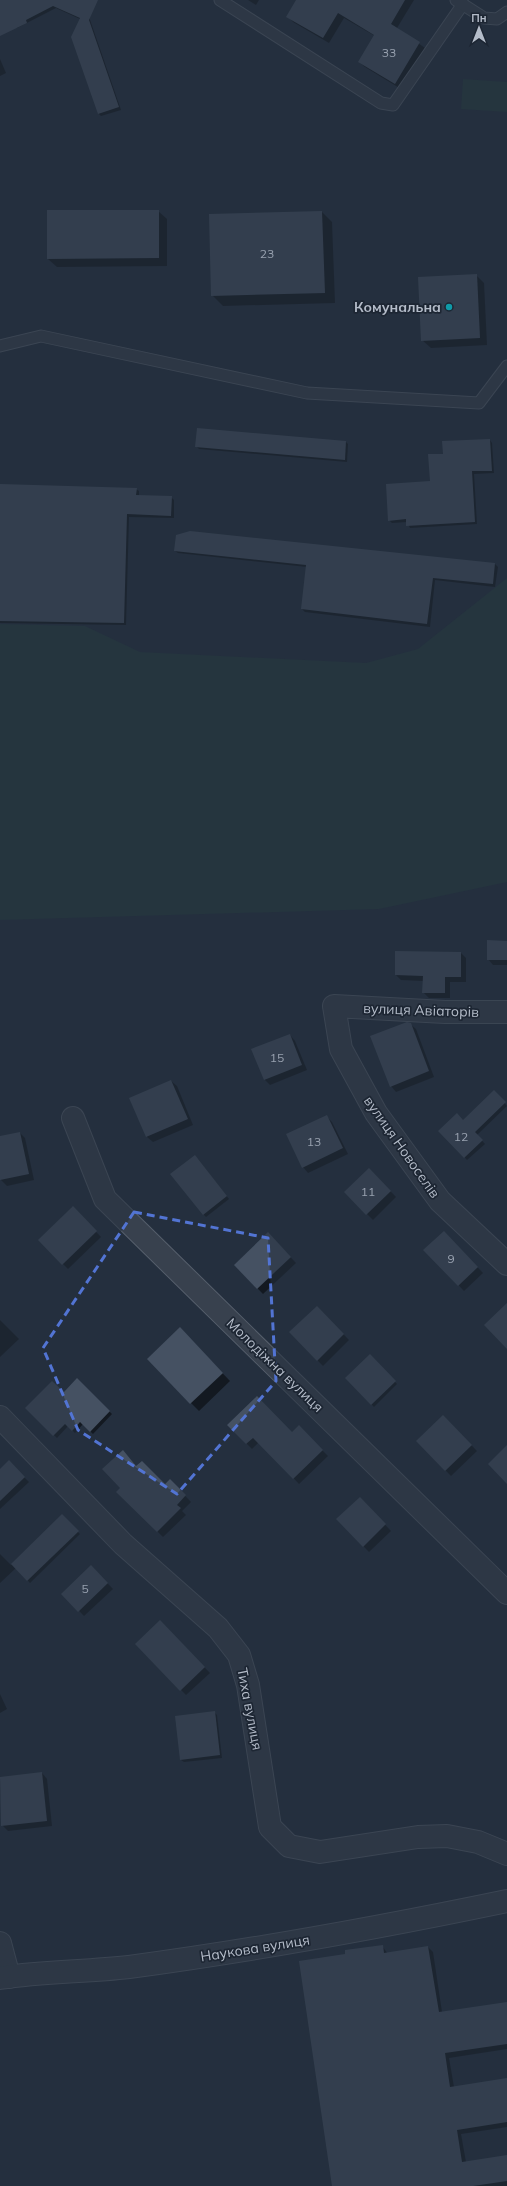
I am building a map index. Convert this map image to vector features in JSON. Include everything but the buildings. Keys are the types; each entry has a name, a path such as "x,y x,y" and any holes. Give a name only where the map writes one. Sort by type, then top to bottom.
{"street":[{"name":"вулиця Авіаторів","path":"334,1006 445,1012 507,1012"},
{"name":"вулиця Новоселів","path":"334,1006 341,1049 376,1113 440,1201 507,1264"},
{"name":"Молодіжна вулиця","path":"73,1118 105,1198 507,1593"},
{"name":"Тиха вулиця","path":"0,1417 123,1544 218,1628 239,1655 248,1685 270,1827 289,1846 320,1852 418,1837 447,1836 478,1842 507,1854"},
{"name":"Наукова вулиця","path":"5,1978 128,1967 222,1954 399,1923 507,1901"},
{"path":"0,1943 5,1978"}],"lane":[{"path":"220,0 381,103 393,105 460,2 484,18 498,19 507,12"},
{"path":"0,346 41,336 307,393 479,403 507,366"}],"highlighted area":[{"path":"134,1212 268,1238 276,1381 177,1494 78,1430 43,1348"}],"green space":[{"path":"463,79 507,82 507,112 461,109"},
{"path":"507,578 507,882 379,909 0,920 0,624 85,626 140,652 366,663 418,649"}],"place":[{"name":"Комунальна","path":"449,307"}]}
